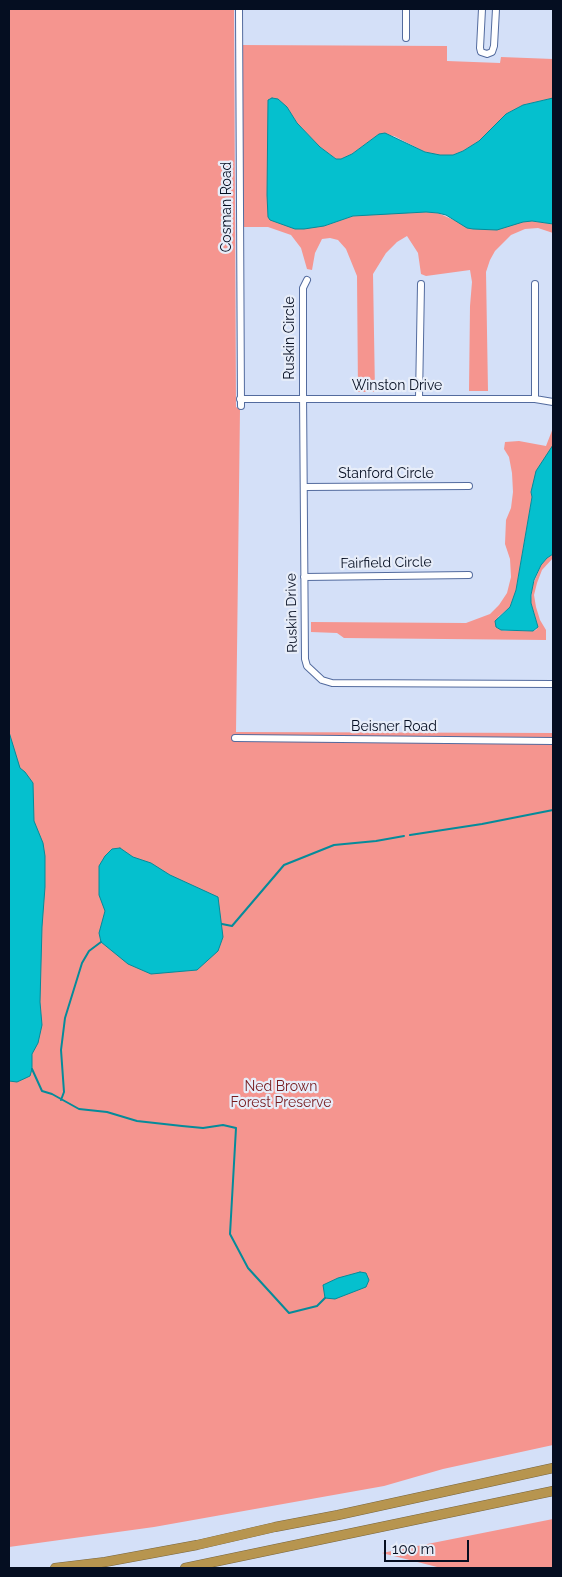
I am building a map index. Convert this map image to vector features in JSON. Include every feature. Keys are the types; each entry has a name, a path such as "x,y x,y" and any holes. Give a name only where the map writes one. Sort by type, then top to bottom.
{"highway":[{"path":"54,1568 105,1562 198,1545 553,1468"},
{"path":"185,1568 553,1491"}],"street":[{"name":"Cosman Road","path":"239,9 240,403"},
{"path":"406,9 406,38"},
{"path":"482,9 480,48 481,52 487,54 492,52 494,46 496,9"},
{"name":"Ruskin Circle","path":"303,398 303,288 307,280"},
{"path":"420,398 421,284"},
{"path":"534,284 535,399"},
{"name":"Winston Drive","path":"240,403 303,398 535,399 553,402"},
{"name":"Ruskin Drive","path":"303,398 305,659 307,666 322,680 332,683 553,684"},
{"name":"Stanford Circle","path":"304,487 469,486"},
{"name":"Fairfield Circle","path":"304,577 469,575"},
{"name":"Beisner Road","path":"235,738 553,741"}],"green space":[{"name":"Ned Brown Forest Preserve","path":"9,9 234,9 236,407 240,409 236,732 553,733 553,1445 443,1469 384,1486 154,1527 9,1547"},
{"path":"239,45 447,46 447,61 500,63 501,57 553,59 553,98 523,105 506,114 479,141 453,155 440,156 425,152 394,136 379,134 352,154 336,159 320,147 297,123 287,107 268,100 268,217 324,226 363,214 426,212 438,213 456,221 532,221 553,224 553,233 538,228 525,229 511,235 495,251 490,260 486,272 488,391 469,391 472,282 470,270 426,276 421,274 418,253 407,236 397,242 386,253 373,274 375,392 358,392 357,276 346,249 338,240 322,239 315,253 312,270 307,269 301,248 291,235 268,227 240,227"},
{"path":"553,428 553,445 531,491 532,497 516,590 510,607 498,617 496,627 506,631 536,630 538,627 531,603 532,587 541,565 553,554 553,558 542,570 534,595 540,620 546,630 546,640 344,638 337,633 311,632 311,622 466,623 490,614 507,593 511,577 510,559 505,544 506,520 511,508 513,492 509,457 504,449 505,442 519,441 546,446"},
{"path":"553,1519 553,1568 441,1568 382,1553"}],"water":[{"path":"272,98 278,99 287,107 297,123 320,147 336,159 341,159 352,154 379,134 385,133 425,152 453,155 479,141 506,114 523,105 553,98 553,224 532,221 497,230 473,229 467,228 446,215 426,212 353,216 324,226 304,229 295,229 270,220 268,217 267,195 268,100"},
{"path":"553,445 553,554 541,565 534,580 531,595 531,603 538,627 533,631 501,630 496,627 495,621 510,607 516,590 536,471"},
{"path":"9,732 20,768 33,783 34,821 43,843 45,856 40,1002 42,1025 38,1043 32,1054 30,1076 17,1082 9,1081"},
{"path":"120,848 133,857 151,863 170,875 218,897 223,937 218,951 197,970 151,974 128,964 101,942 99,933 105,911 99,895 99,866 112,849"},
{"path":"360,1272 366,1273 369,1280 366,1287 335,1299 325,1298 323,1285 338,1278"}],"waterway":[{"path":"410,835 482,824 553,810"},
{"path":"222,924 232,926 284,865 334,845 404,836"},
{"path":"61,1100 64,1092 61,1050 65,1018 82,963 89,951 101,942"},
{"path":"32,1069 42,1091 52,1094 79,1109 107,1112 137,1121 203,1128 223,1125 236,1128 230,1234 248,1268 289,1313 317,1306 325,1298"}]}
